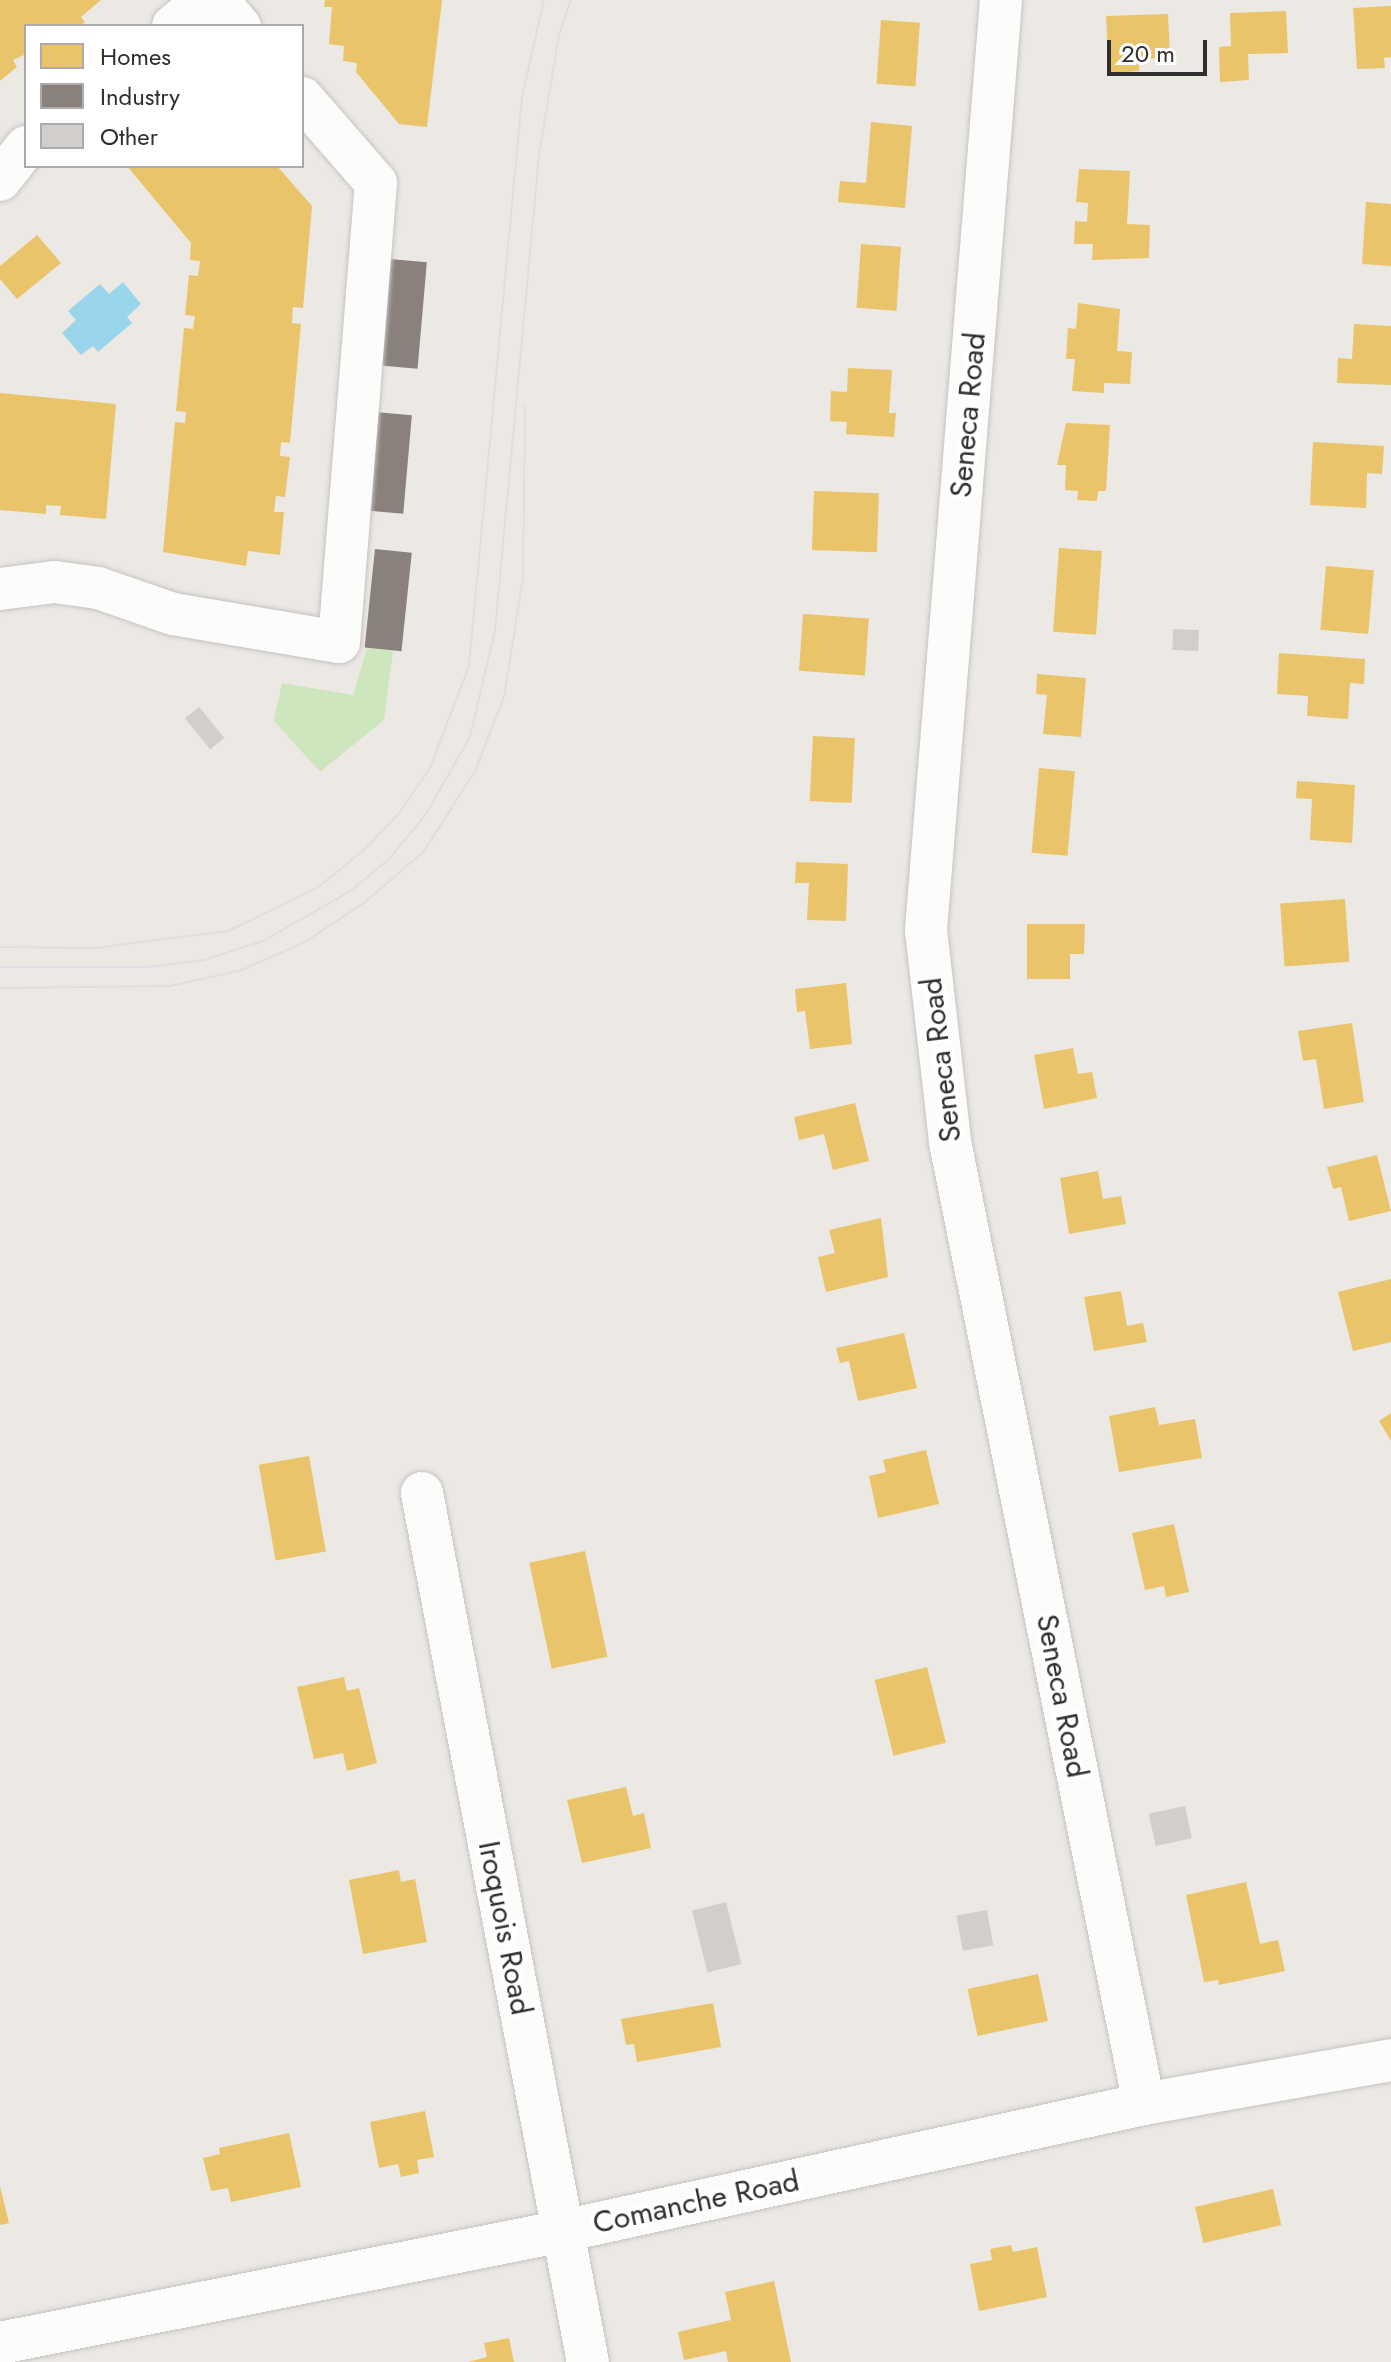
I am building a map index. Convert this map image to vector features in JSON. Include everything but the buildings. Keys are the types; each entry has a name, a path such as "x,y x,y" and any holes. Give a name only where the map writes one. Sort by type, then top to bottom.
{"street":[{"path":"175,24 205,0"},
{"path":"217,0 238,24"},
{"name":"Seneca Road","path":"1001,0 926,930 950,1142 1144,2104"},
{"path":"0,589 55,582 98,588 173,614 339,642 376,183 304,100"},
{"path":"0,180 24,150"},
{"name":"Iroquois Road","path":"422,1493 588,2362"},
{"name":"Comanche Road","path":"0,2343 563,2231 1144,2104 1391,2060"}],"green space":[{"path":"367,648 393,651 384,720 320,772 274,721 282,683 353,695"}],"water":[{"path":"123,282 141,304 127,317 132,323 98,352 93,346 81,355 62,333 76,320 68,311 100,284 109,294"}],"tram line":[{"path":"0,947 96,948 228,931 317,888 365,849 400,812 430,768 469,666 522,97 544,0"},
{"path":"0,967 148,967 204,960 263,941 349,892 390,858 426,814 470,737 495,630 540,149 559,36 571,0"},
{"path":"0,988 170,986 242,970 305,942 364,903 424,851 475,771 504,697 523,579 525,406"}]}
